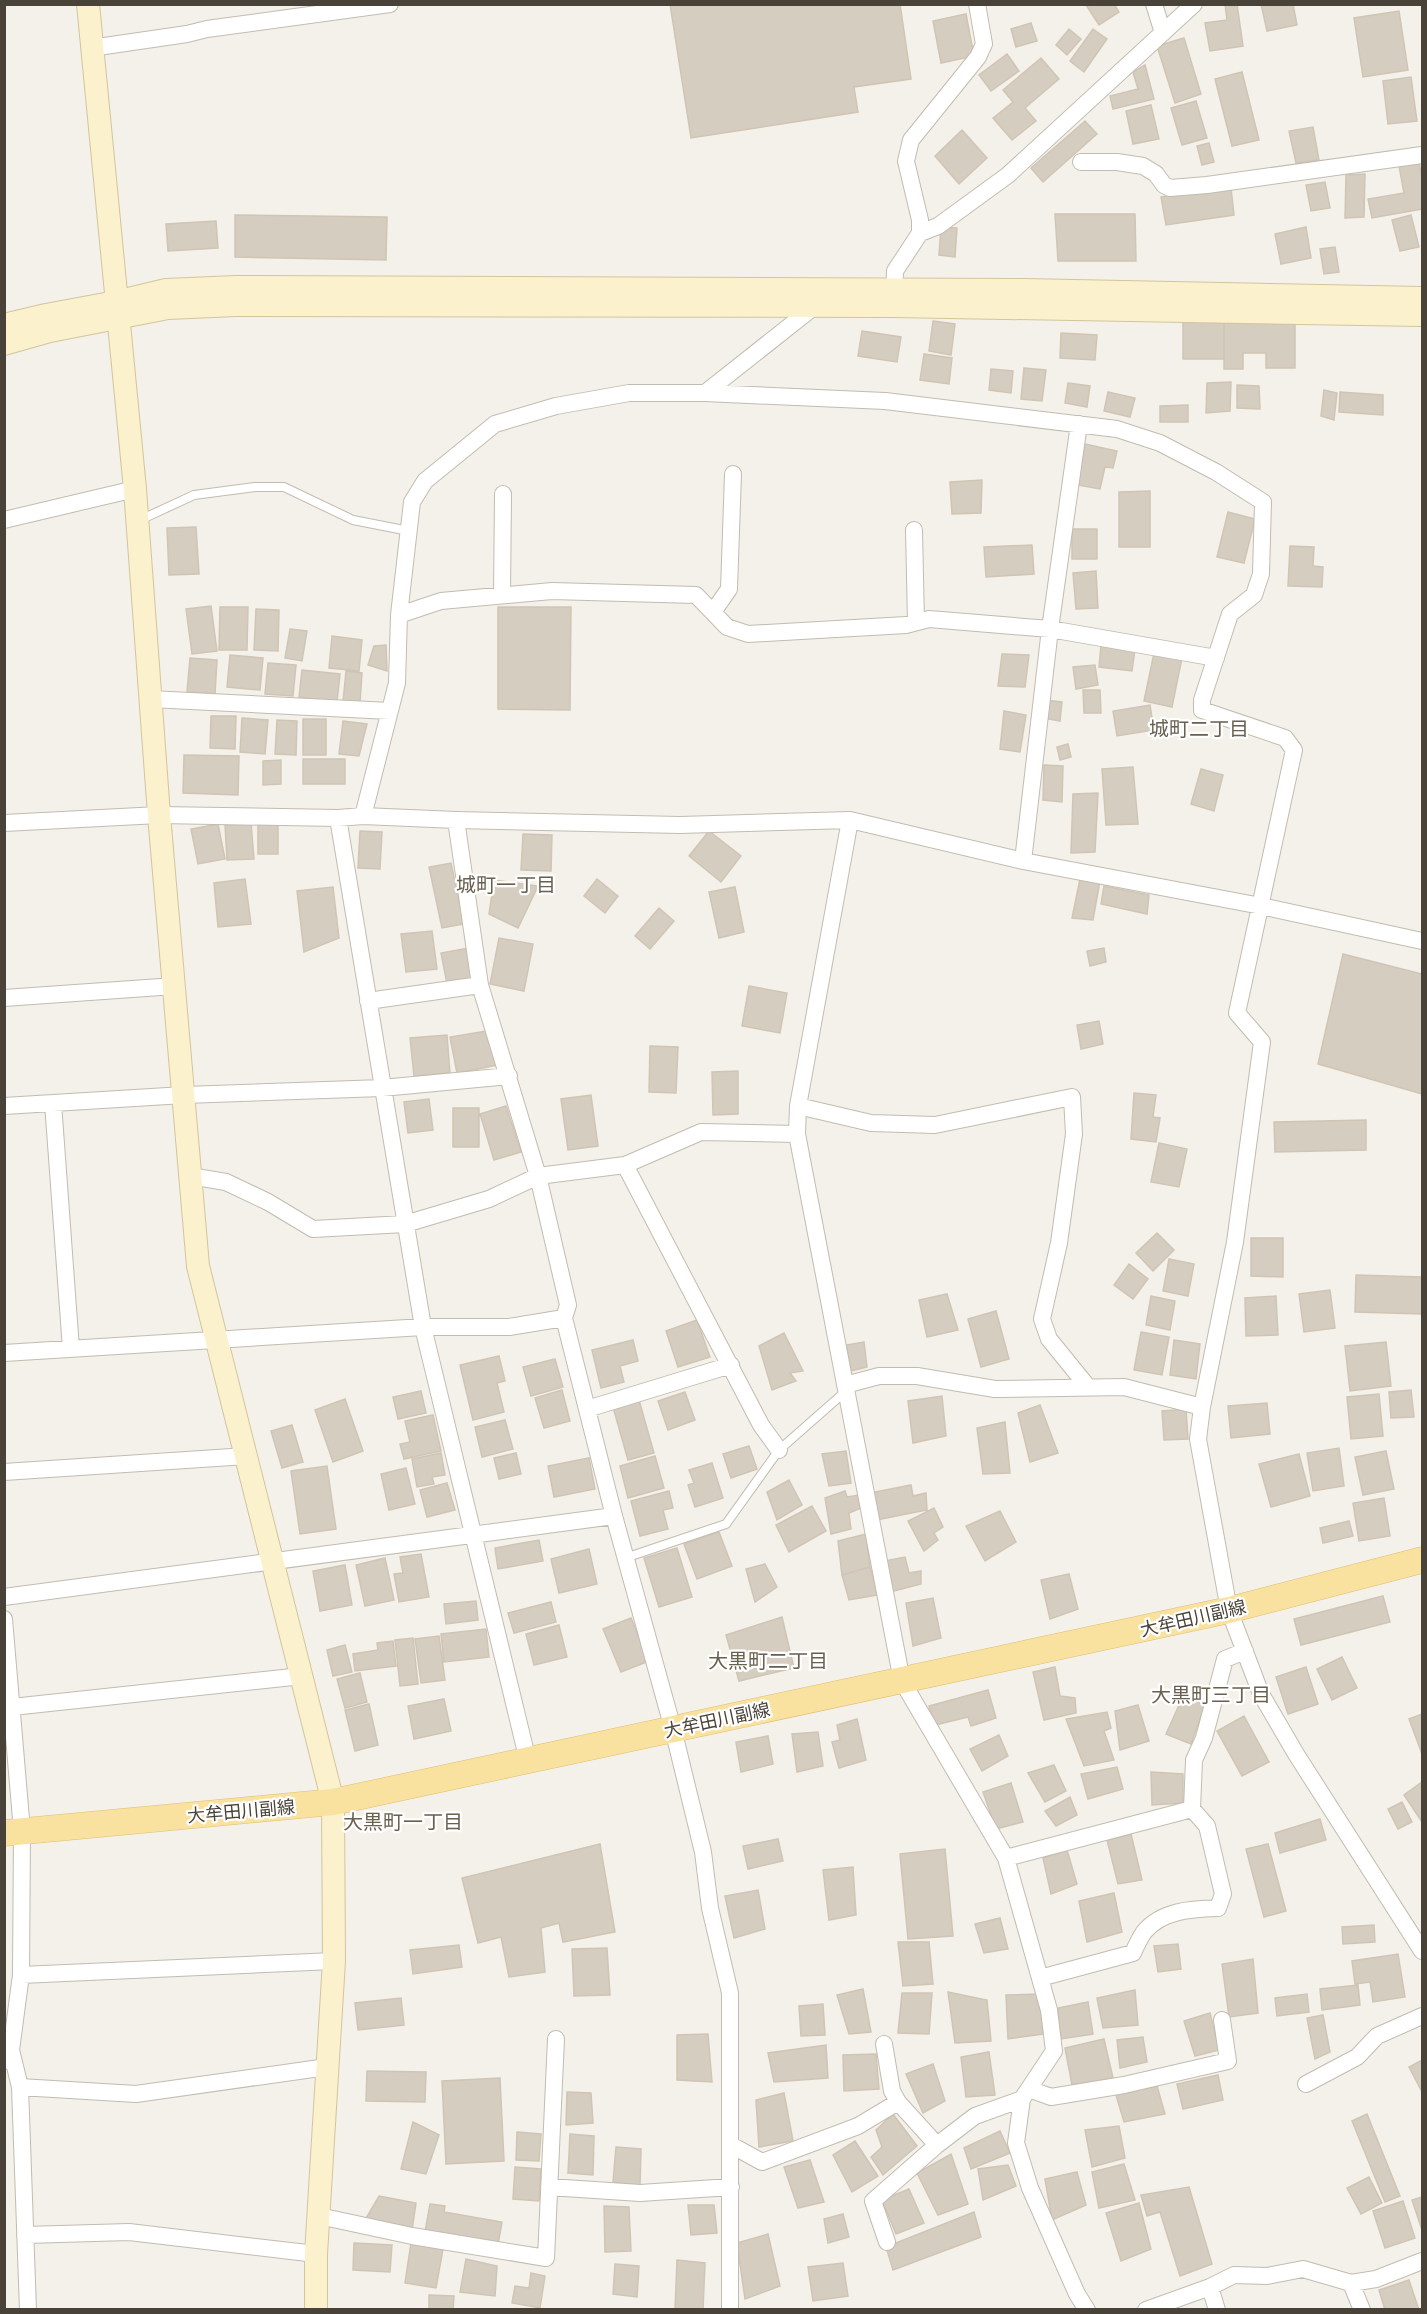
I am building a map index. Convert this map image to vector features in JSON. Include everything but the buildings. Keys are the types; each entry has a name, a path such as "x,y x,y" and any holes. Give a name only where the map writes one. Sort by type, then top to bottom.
{"main road":[{"name":"大牟田川副線","path":"13,1832 333,1802 1229,1610 1422,1560"}],"street":[{"path":"88,4 135,489 159,816 198,1266 333,1802 334,1962 316,2254 315,2310"},
{"path":"91,48 187,34 207,28 390,4"},
{"path":"920,233 920,220 906,161 911,140 978,57 984,44 977,4"},
{"path":"1154,4 1163,33"},
{"path":"894,298 894,271 920,233 938,226 1008,175 1194,4"},
{"path":"1081,162 1117,162 1143,166 1156,174 1164,185 1170,188 1207,185 1422,155"},
{"path":"4,344 117,310 166,290 236,287 894,298 1422,315"},
{"path":"894,298 1024,290 1422,298"},
{"path":"705,393 815,298"},
{"path":"4,325 46,315 117,310"},
{"path":"363,816 397,683 399,615 412,502 425,481 495,424 556,406 629,393 705,393 885,401 1117,429 1160,443 1216,472 1263,502 1261,574 1254,595 1230,614 1202,700 1202,710 1285,738 1294,750 1237,1013 1262,1042 1235,1242 1202,1407 1198,1439 1229,1610 1261,1694 1296,1754 1422,1951"},
{"path":"1023,861 1050,629 1079,424"},
{"path":"713,612 729,589 733,474"},
{"path":"4,520 135,489"},
{"path":"501,595 503,494"},
{"path":"914,530 916,622"},
{"path":"399,615 441,601 552,591 696,595 728,627 748,634 906,625 929,619 1050,629 1216,658"},
{"path":"150,699 390,711"},
{"path":"4,823 159,816 338,819 363,816 680,825 850,820 1023,861 1261,906 1422,942"},
{"path":"338,819 423,1327 528,1761"},
{"path":"456,820 480,985 538,1176 568,1305 564,1318 614,1516 673,1729 703,1852 710,1908 730,1994 730,2310"},
{"path":"850,820 798,1106 797,1134 902,1681 1006,1858 1050,2010 1054,2051 1025,2094 1016,2143 1030,2188 1077,2294 1087,2310"},
{"path":"368,1001 480,985"},
{"path":"4,998 175,986"},
{"path":"4,1106 184,1095 382,1088 509,1076"},
{"path":"798,1106 871,1123 935,1125 1072,1097 1074,1134 1059,1244 1042,1319 1049,1339 1088,1388"},
{"path":"52,1103 72,1349"},
{"path":"190,1176 226,1182 268,1202 313,1229 405,1224 489,1199 538,1176 625,1165 701,1132 797,1134"},
{"path":"625,1165 761,1425 780,1450"},
{"path":"4,1353 423,1327 508,1327 564,1318"},
{"path":"587,1409 731,1365"},
{"path":"846,1388 879,1376 917,1376 995,1389 1124,1387 1202,1407"},
{"path":"4,1472 247,1456"},
{"path":"4,1597 614,1516"},
{"path":"4,1619 12,1707 13,1832 21,1976 8,2056 20,2086 28,2310"},
{"path":"1040,1978 1133,1953 1144,1931 1163,1917 1185,1909 1218,1908 1223,1894 1207,1826 1192,1809 1194,1760 1204,1738 1225,1659 1245,1651"},
{"path":"12,1707 302,1676"},
{"path":"1006,1858 1192,1809"},
{"path":"21,1976 334,1962"},
{"path":"1306,2084 1357,2057 1377,2036 1422,2016"},
{"path":"887,2242 873,2201 937,2145 975,2116 1025,2094 1051,2097 1124,2085 1228,2061 1222,2020"},
{"path":"319,2216 412,2236 546,2258 556,2039"},
{"path":"884,2044 892,2091 898,2102 937,2145"},
{"path":"20,2086 136,2094 327,2067"},
{"path":"731,2145 762,2162 858,2126 898,2102"},
{"path":"549,2187 640,2193 731,2187"},
{"path":"25,2235 129,2232 316,2254"},
{"path":"1146,2310 1210,2287 1234,2275 1267,2276 1303,2269 1351,2283 1376,2279 1422,2261"},
{"path":"1351,2283 1362,2310"},
{"path":"1210,2287 1217,2310"}],"lane":[{"path":"137,521 194,495 255,486 284,487 353,520 409,531"},
{"path":"626,1558 726,1524 780,1450 846,1388"}],"district":[{"name":"城町二丁目","path":"1199,728"},
{"name":"城町一丁目","path":"506,884"},
{"name":"大黒町二丁目","path":"768,1660"},
{"name":"大黒町三丁目","path":"1211,1694"},
{"name":"大黒町一丁目","path":"403,1821"}]}
